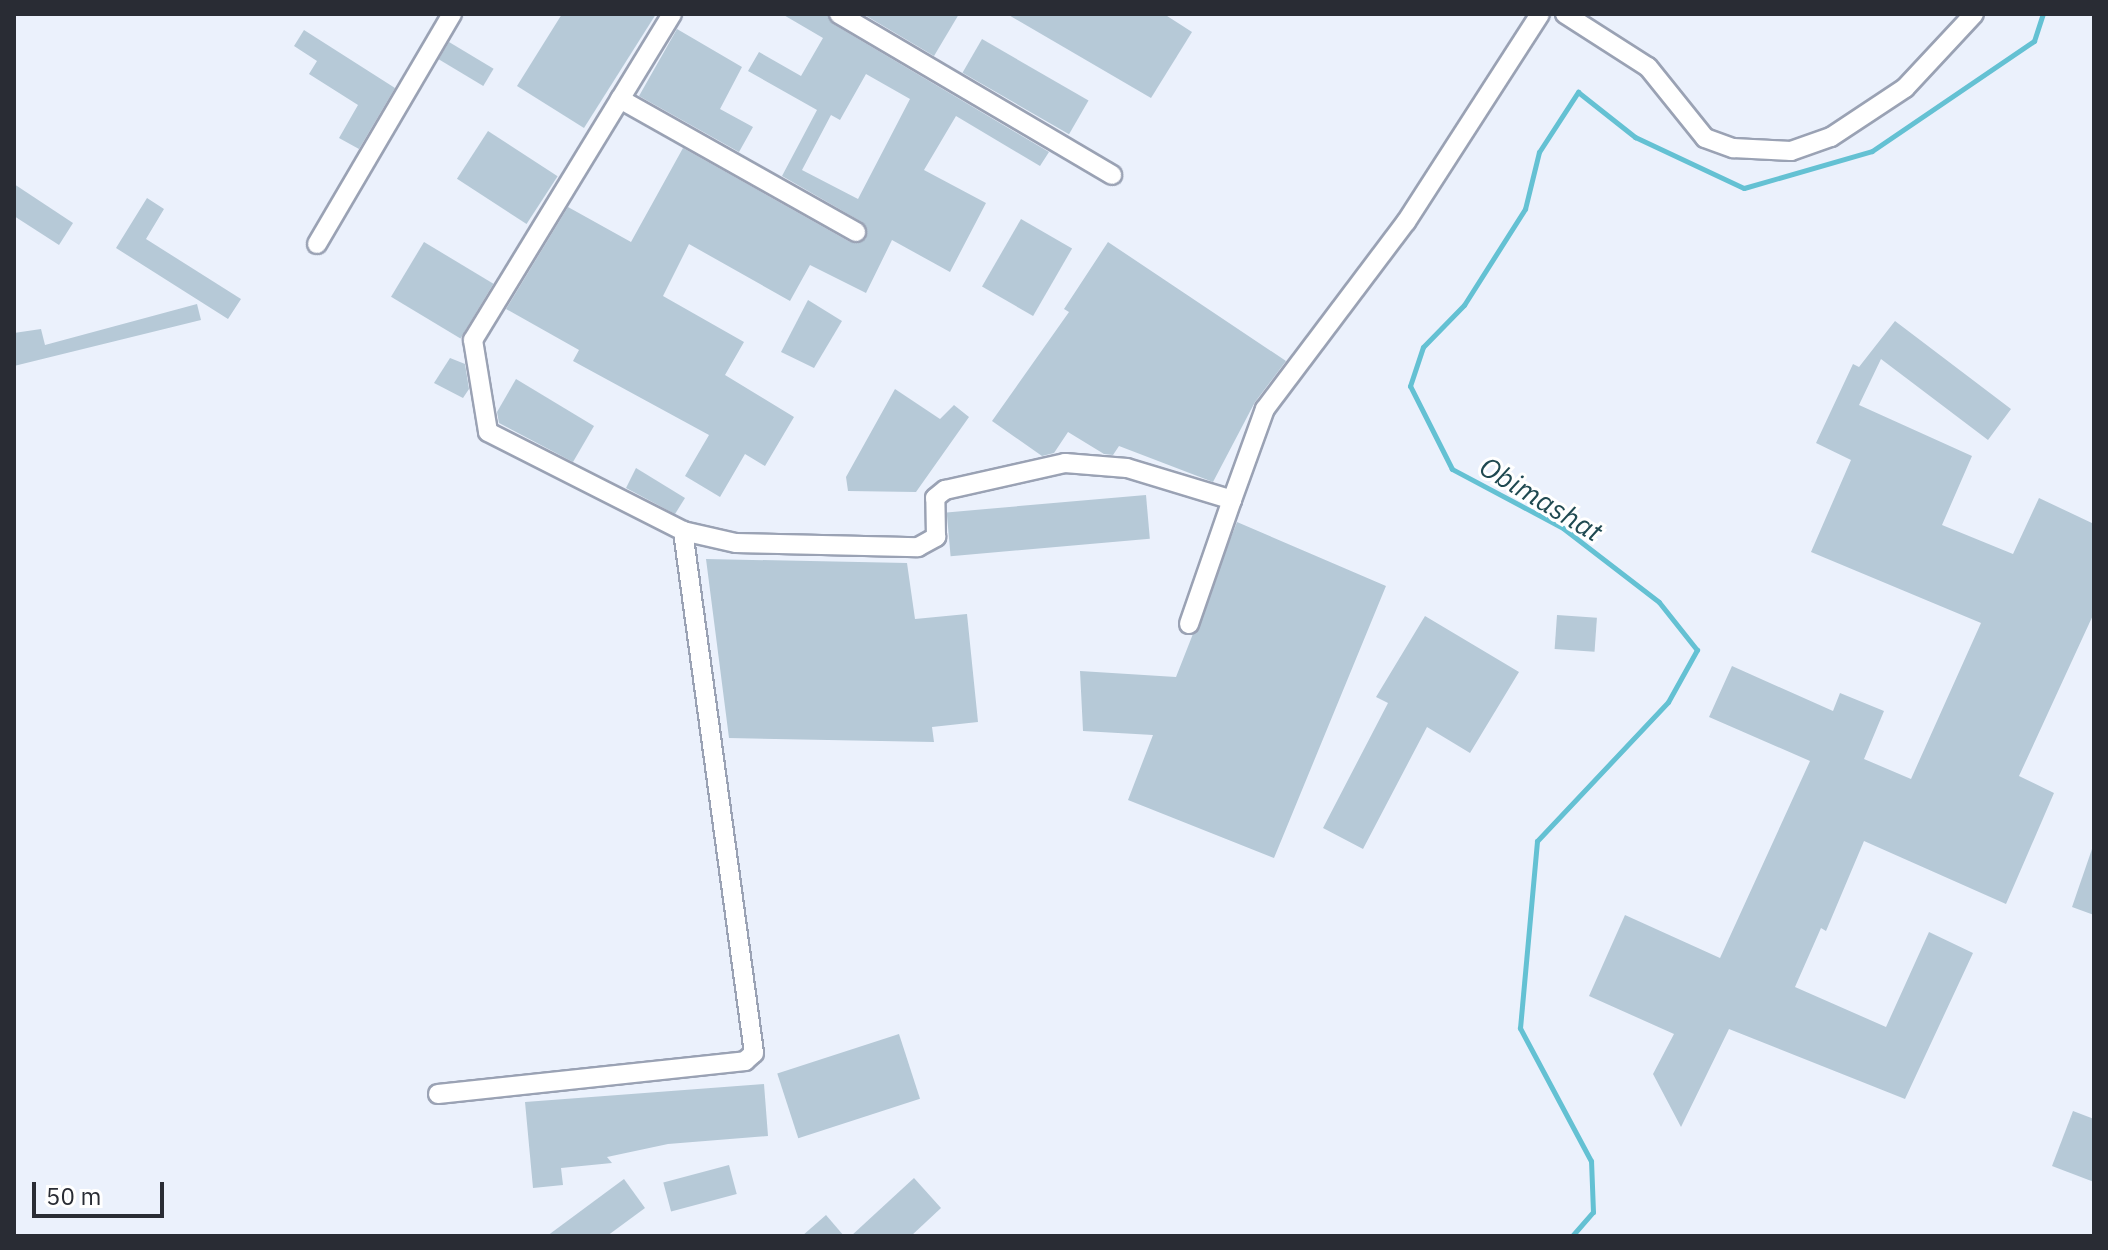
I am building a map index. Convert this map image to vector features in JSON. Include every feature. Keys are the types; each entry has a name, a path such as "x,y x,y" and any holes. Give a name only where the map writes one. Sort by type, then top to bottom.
{"street":[{"path":"317,244 452,14"},
{"path":"672,14 473,340 488,432 683,531 736,543 918,547 936,537 935,498 945,490 1065,463 1127,468 1232,500"},
{"path":"839,14 1112,175"},
{"path":"1189,624 1265,409 1406,222 1540,14"},
{"path":"1565,14 1648,67 1705,138 1733,148 1791,151 1831,137 1905,88 1974,14"},
{"path":"620,99 856,232"},
{"path":"438,1094 745,1061 754,1053 683,531"}],"building":[{"path":"562,14 656,14 584,128 517,86"},
{"path":"782,14 827,14 833,24 1049,152 1040,166 956,116 924,170 986,203 950,272 892,240 866,293 810,265 790,301 689,244 663,296 744,342 725,375 794,417 765,466 745,454 720,497 685,476 709,435 573,361 579,350 506,309 568,207 631,242 683,148 850,242 866,239 862,222 782,176 817,110 748,71 759,52 801,76 823,38","holes":["866,74 910,99 858,199 802,170 831,115 840,120"]},
{"path":"863,14 959,14 934,56"},
{"path":"1007,14 1164,14 1192,32 1151,98"},
{"path":"677,29 742,67 720,109 753,127 739,152 639,96"},
{"path":"304,30 395,88 359,149 339,138 358,105 309,74 317,61 294,46"},
{"path":"982,39 1089,100 1069,134 962,73"},
{"path":"449,42 494,69 483,86 439,59"},
{"path":"488,131 558,176 527,224 457,179"},
{"path":"14,184 73,223 59,245 14,216"},
{"path":"147,198 164,209 146,239 241,299 228,319 116,248"},
{"path":"1021,219 1072,248 1033,316 982,287"},
{"path":"424,242 493,284 460,339 391,297"},
{"path":"1108,242 1286,361 1255,402 1213,482 1119,446 1113,455 1104,454 1068,432 1054,453 1042,456 992,421 1069,312 1064,309"},
{"path":"808,300 842,321 814,368 781,352"},
{"path":"197,304 201,320 14,366 14,333 41,329 45,345"},
{"path":"1895,321 2011,409 1988,440 1881,359 1859,405 1972,456 1942,525 2013,554 2039,498 2094,524 2094,613 2019,776 2054,793 2006,904 1864,841 1826,931 1821,928 1795,987 1886,1027 1929,932 1973,953 1905,1099 1729,1029 1681,1127 1653,1074 1674,1034 1589,996 1625,915 1720,958 1810,761 1709,717 1732,666 1833,711 1840,693 1884,711 1864,759 1911,779 1981,623 1811,552 1851,460 1816,443 1853,364 1859,367"},
{"path":"450,358 465,364 469,389 463,398 434,383"},
{"path":"516,379 594,426 573,462 499,423 497,412"},
{"path":"895,389 940,419 954,405 969,417 916,492 848,491 846,477"},
{"path":"636,468 685,498 675,514 626,488"},
{"path":"1146,495 1150,539 951,556 947,512"},
{"path":"1237,522 1386,586 1274,858 1128,800 1153,735 1083,731 1080,671 1176,677"},
{"path":"706,559 907,563 915,619 967,614 978,722 932,727 934,742 729,738"},
{"path":"1557,615 1597,618 1595,652 1555,649"},
{"path":"1425,616 1519,672 1470,753 1427,727 1363,849 1323,828 1388,703 1376,697"},
{"path":"2094,849 2094,915 2072,907"},
{"path":"899,1034 920,1099 798,1138 777,1074"},
{"path":"764,1084 768,1136 668,1144 607,1157 612,1163 561,1168 563,1185 533,1188 525,1102"},
{"path":"2073,1111 2094,1119 2094,1182 2052,1166"},
{"path":"729,1165 737,1194 671,1212 663,1183"},
{"path":"914,1178 941,1208 911,1236 851,1236"},
{"path":"624,1179 645,1208 607,1236 547,1236"},
{"path":"826,1215 844,1236 802,1236"}],"waterway":[{"name":"Obimashat","path":"1572,1236 1593,1212 1591,1161 1520,1028 1537,841 1668,702 1697,650 1659,602 1563,528 1452,469 1410,386 1423,347 1464,305 1525,209 1539,152 1578,92 1635,137 1744,188 1872,151 2034,41 2043,14"}]}
